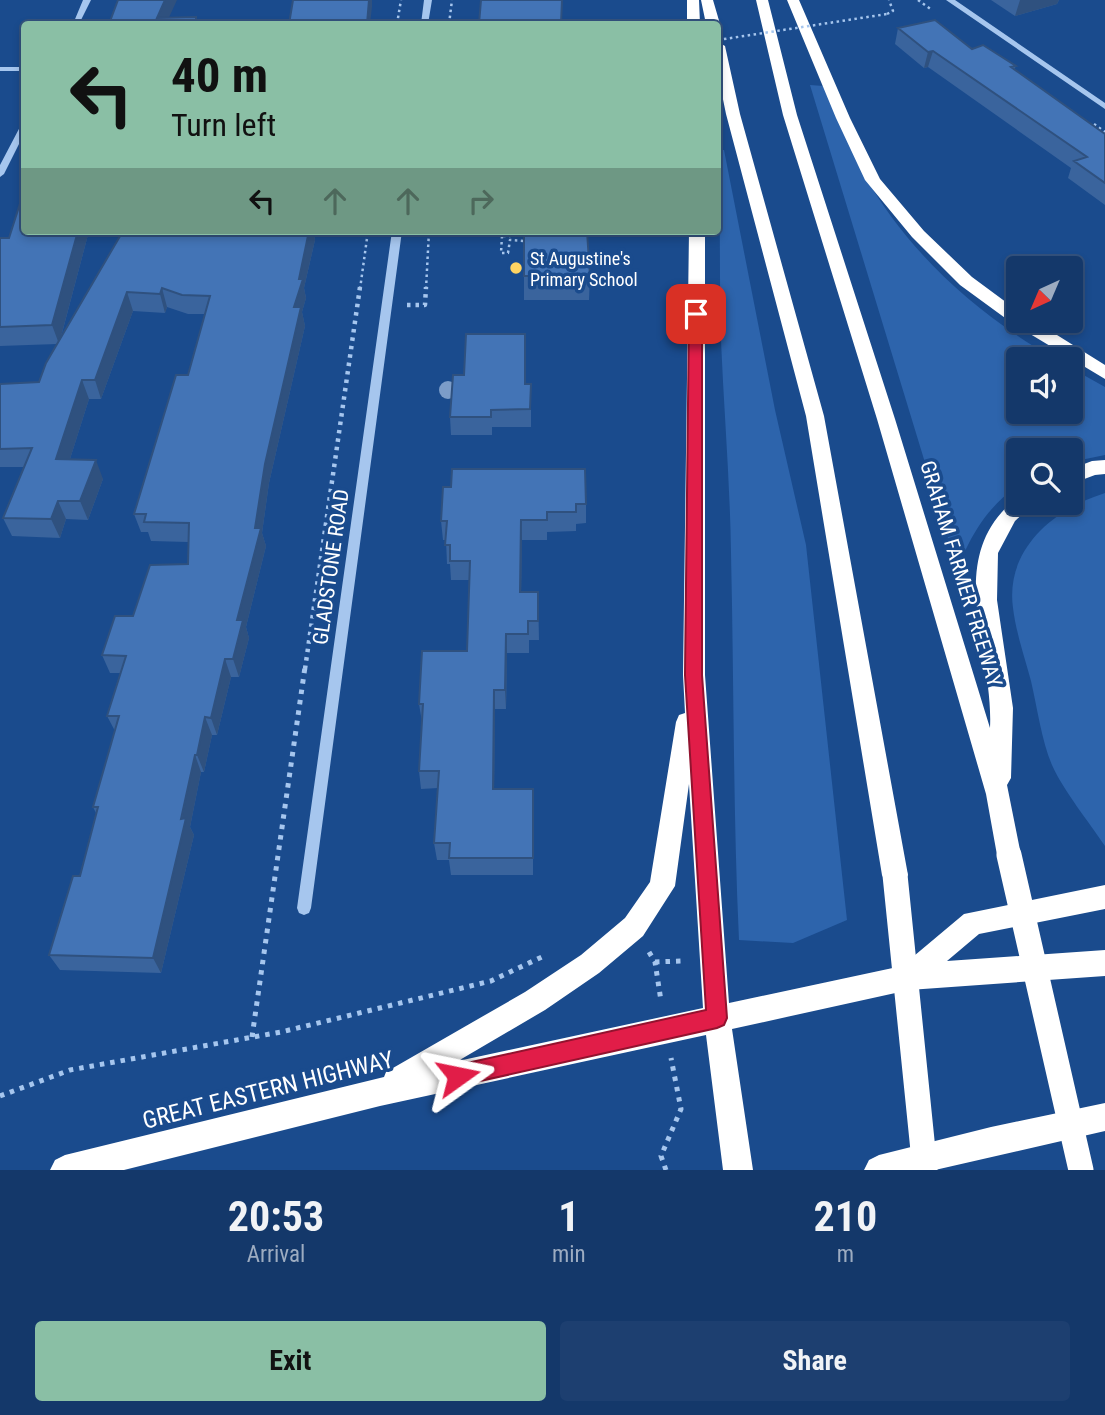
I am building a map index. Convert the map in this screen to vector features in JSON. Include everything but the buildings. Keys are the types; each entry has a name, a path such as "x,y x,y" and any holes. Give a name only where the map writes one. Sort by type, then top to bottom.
{"highway":[{"path":"692,0 694,21"},
{"path":"707,0 712,21"},
{"name":"GRAHAM FARMER FREEWAY","path":"762,0 790,115 886,418 998,794 1009,855 1081,1170"},
{"path":"793,0 843,118 873,180 918,234 966,281 1006,310"},
{"path":"721,60 733,114 815,416 895,875 925,1170"},
{"path":"696,235 694,675 717,1018 738,1170"},
{"path":"1040,333 1105,373"},
{"path":"1083,472 1105,467"},
{"path":"998,794 1002,708 986,600 988,552 1009,515"},
{"path":"380,1092 535,1001 590,964 634,927 662,886 694,675"},
{"path":"909,977 973,923 1105,897"},
{"name":"GREAT EASTERN HIGHWAY","path":"65,1170 380,1092 909,977 1105,963"},
{"path":"879,1170 991,1141 1105,1118"}],"street":[{"path":"78,21 88,0"},
{"path":"425,21 428,0"},
{"path":"950,0 1105,107"},
{"path":"0,69 21,69"},
{"path":"0,174 21,133"},
{"name":"GLADSTONE ROAD","path":"304,908 396,235"}],"path":[{"path":"398,21 401,0"},
{"path":"449,21 452,0"},
{"path":"721,40 887,14 893,11 889,0"},
{"path":"252,1037 367,235"},
{"path":"502,235 501,253 508,253 510,240 525,238 516,235"},
{"path":"0,1096 70,1070 252,1037 491,981 555,950"},
{"path":"655,962 687,961"}],"shaded area":[{"path":"810,85 823,86 864,174 901,230 947,279 1006,327 1006,333 1014,333 1035,347 1006,347 1006,424 1083,424 1083,375 1105,387 1105,455 1083,460 1083,438 1006,438 1006,495 987,514 965,551 951,548"},
{"path":"721,150 724,150 775,410 806,545 847,920 793,943 739,940 730,526 721,341 720,235"},
{"path":"1105,493 1105,846 1063,785 1048,756 1013,608 1017,567 1025,550 1037,534 1060,515 1083,515 1083,502"}],"place":[{"name":"St Augustine's Primary School","path":"516,268"}],"route":[{"path":"458,1076 717,1018 702,832 694,675 696,314"}]}
